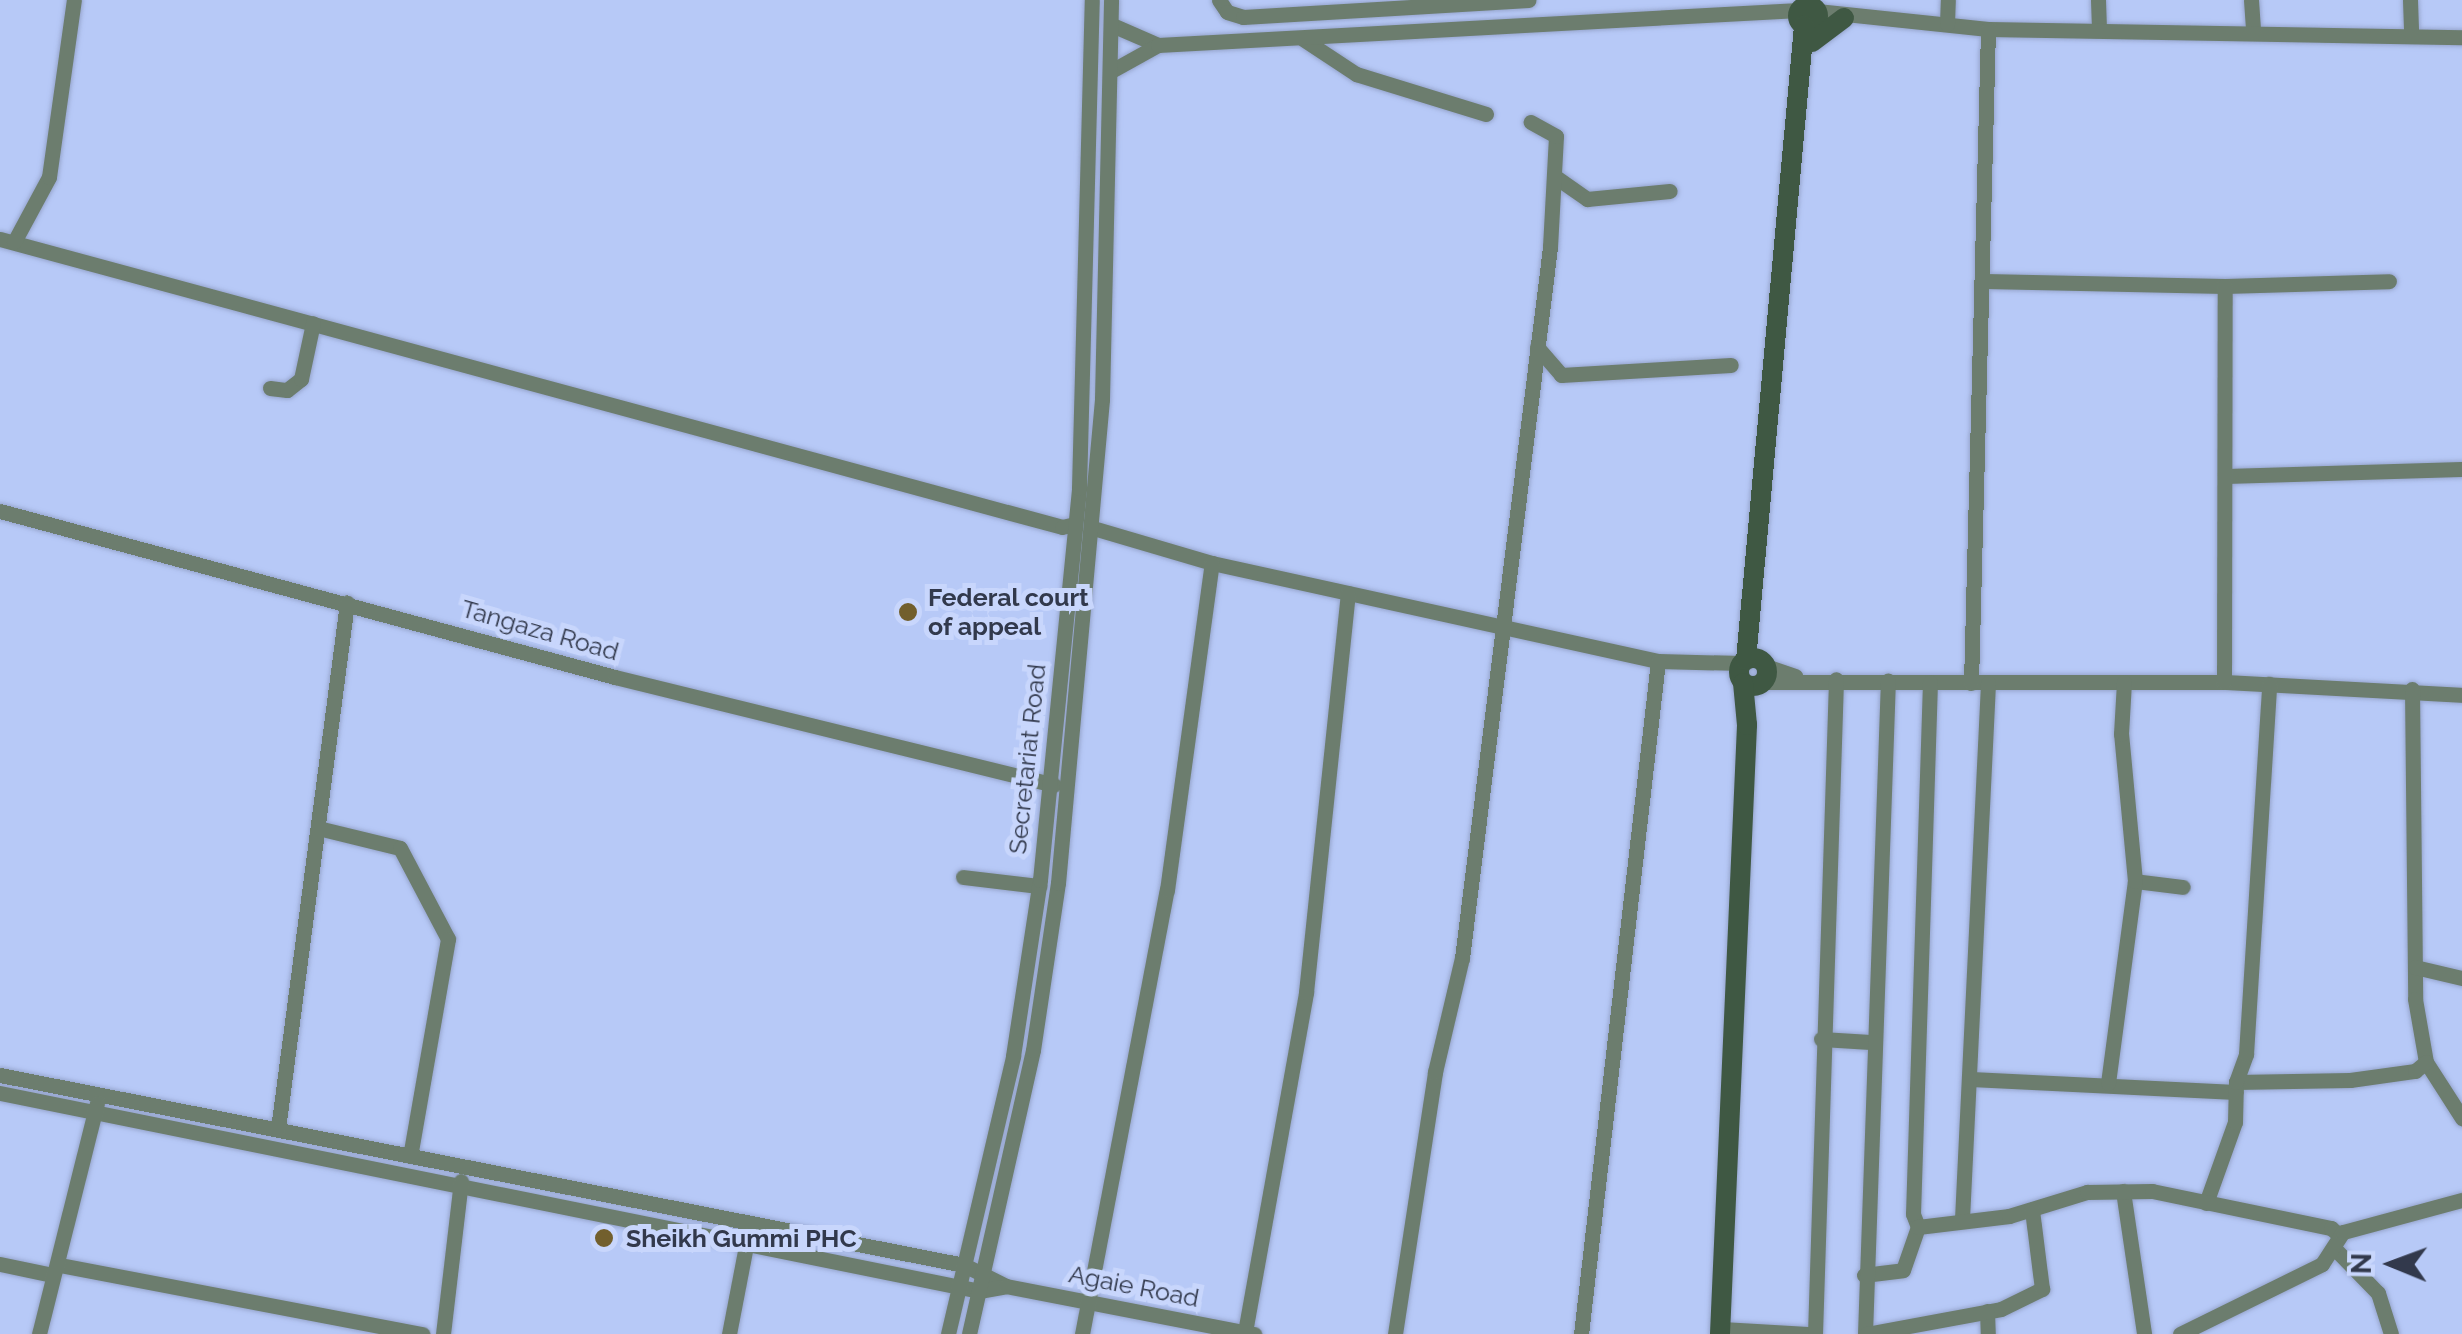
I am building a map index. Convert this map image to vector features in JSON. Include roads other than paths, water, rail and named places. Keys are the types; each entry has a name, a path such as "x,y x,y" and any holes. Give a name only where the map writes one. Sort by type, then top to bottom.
{"street":[{"path":"74,0 49,178 7,240 1062,527 1075,524"},
{"name":"Secretariat Road","path":"948,1334 1012,1056 1039,886 1075,524 1092,0"},
{"name":"Secretariat Road","path":"968,1334 1033,1050 1068,786 1094,528 1113,70 1111,0"},
{"path":"1219,0 1227,12 1243,17 1412,2 1528,0"},
{"path":"1947,24 1948,0"},
{"path":"2098,0 2098,28"},
{"path":"2252,0 2253,32"},
{"path":"2410,0 2411,36"},
{"path":"1113,70 1158,45 1808,13 1988,30 2098,28 2462,37"},
{"path":"1808,13 1747,725 1720,1331 1812,1334 1836,679"},
{"path":"1804,54 1822,32 1842,18"},
{"path":"1112,24 1158,45"},
{"path":"1962,1219 1971,1079 1980,683 1988,30"},
{"path":"1303,39 1356,74 1486,114"},
{"path":"1395,1334 1436,1072 1462,958 1557,178 1555,133 1531,122"},
{"path":"1557,178 1587,199 1670,191"},
{"path":"1984,281 2225,286 2389,282"},
{"path":"2224,682 2225,286"},
{"path":"270,388 287,390 301,379 313,322"},
{"path":"1537,347 1561,375 1731,365"},
{"path":"2225,476 2462,470"},
{"name":"Tangaza Road","path":"0,511 1048,785 1068,786"},
{"path":"1094,528 1212,563 1502,623 1658,661 1708,664 1799,678 1980,683 2224,682 2412,688 2462,695"},
{"path":"1082,1334 1167,890 1212,563"},
{"path":"1249,1333 1311,955 1348,594"},
{"path":"278,1129 347,603"},
{"path":"1581,1334 1658,661"},
{"path":"1888,680 1871,1042 1864,1275 1866,1334 1987,1311 2045,1286 2032,1210"},
{"path":"1864,1275 1904,1270 1918,1227 1913,1214 1930,682"},
{"path":"2108,1082 2135,880 2122,748 2124,682"},
{"path":"2206,1203 2235,1122 2236,1087 2248,1035 2270,684"},
{"path":"2412,688 2415,967 2426,1062 2462,1118"},
{"path":"318,828 400,848 448,939 410,1156"},
{"path":"963,877 1039,886"},
{"path":"2135,880 2183,887"},
{"path":"2415,967 2462,978"},
{"path":"1820,1039 1871,1042"},
{"path":"1971,1079 2236,1087 2350,1080 2415,1071 2426,1062"},
{"path":"0,1074 984,1270 1006,1286"},
{"path":"0,1093 459,1190 747,1242 959,1287 979,1290 1006,1286"},
{"path":"39,1334 100,1095"},
{"path":"443,1334 464,1168"},
{"path":"1918,1227 2032,1210 2087,1192 2123,1191 2331,1228 2337,1243 2366,1276 2391,1334"},
{"path":"2123,1191 2144,1334"},
{"path":"2180,1334 2308,1272 2337,1243 2401,1212 2462,1200"},
{"path":"729,1334 750,1221"},
{"path":"0,1264 56,1270 423,1334"},
{"name":"Agaie Road","path":"1006,1286 1198,1329 1249,1333"},
{"path":"1987,1311 1988,1334"}],"place":[{"name":"Federal court of appeal","path":"908,612"},
{"name":"Sheikh Gummi PHC","path":"604,1238"}]}
